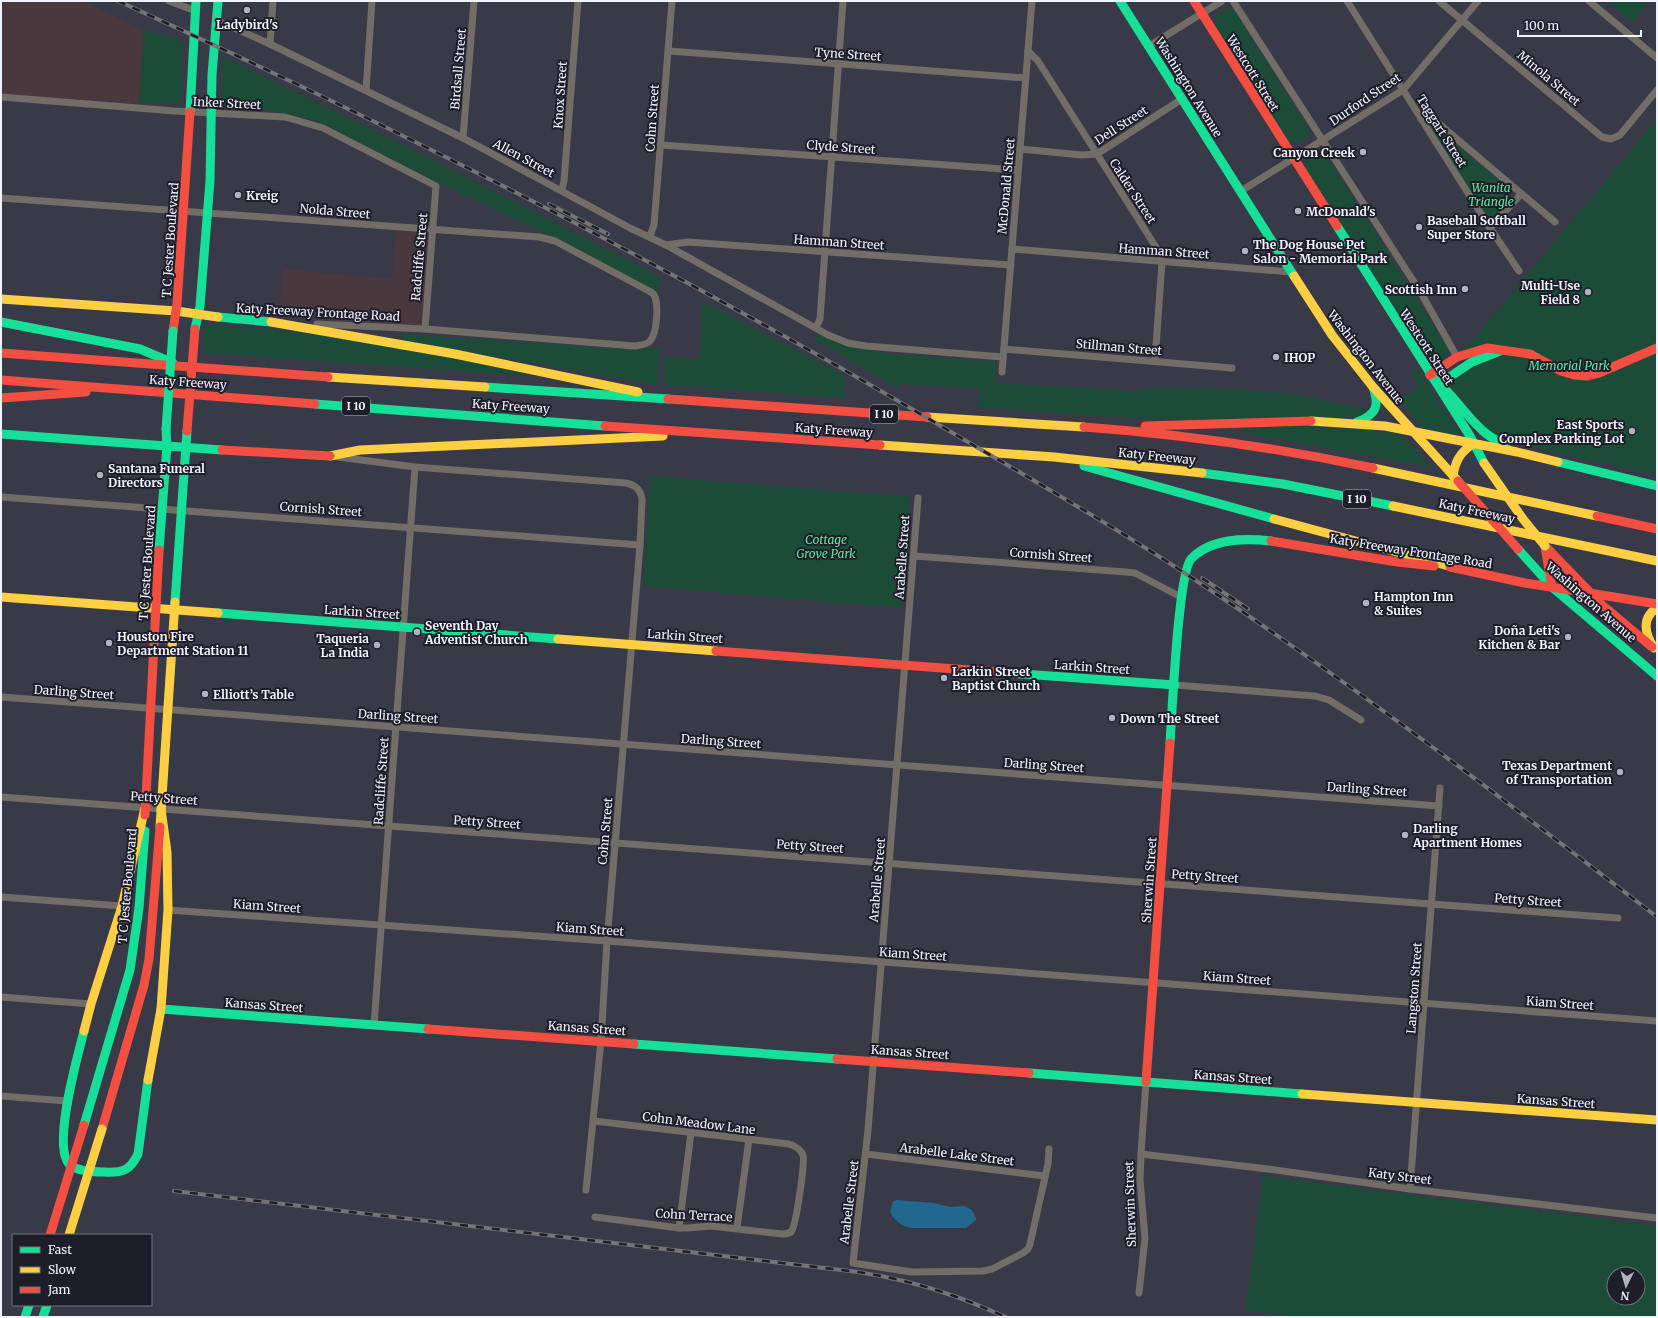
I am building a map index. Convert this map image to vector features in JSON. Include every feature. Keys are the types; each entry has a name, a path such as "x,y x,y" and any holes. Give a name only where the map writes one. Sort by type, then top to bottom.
{"main road":[{"name":"T C Jester Boulevard","path":"50,1234 121,1004 130,970 139,908 146,808 155,609 167,446 166,429 184,210 196,1"},
{"path":"69,1234 134,1021 145,979 152,932 187,431 195,329 199,314 207,212 212,74 218,1"},
{"name":"Washington Avenue","path":"1120,1 1332,336 1410,430 1444,466 1453,471 1552,587 1657,676"},
{"name":"Westcott Street","path":"1194,1 1470,436 1484,463 1523,519 1545,546 1590,593"},
{"name":"Katy Freeway Frontage Road","path":"1,298 176,311 230,319 271,322"},
{"path":"1,322 140,349 184,367"},
{"path":"271,322 353,334 545,371 674,400"},
{"path":"1517,452 1508,445 1481,430 1465,414 1442,382 1430,375 1457,357 1487,348 1530,354 1561,371 1574,375 1586,376 1599,373 1657,348"},
{"path":"1442,382 1472,362 1500,351"},
{"name":"Katy Freeway","path":"1,353 184,367 1094,428 1198,438 1334,460 1657,529"},
{"name":"Katy Freeway","path":"1,380 712,434 1054,458 1181,470 1284,484 1657,561"},
{"path":"1356,423 1367,419 1374,412 1377,397 1373,387"},
{"path":"1,398 132,389"},
{"path":"1094,428 1323,421 1356,423 1410,430 1517,452 1657,486"},
{"path":"1,434 186,448 330,456 360,450 712,434"},
{"path":"1453,471 1459,455 1473,444"},
{"path":"1054,458 1456,568"},
{"name":"Sherwin Street","path":"1146,1082 1181,597 1186,567 1190,560 1202,550 1223,542 1262,540 1275,541"},
{"name":"Katy Freeway Frontage Road","path":"1275,541 1419,565 1456,568 1525,583 1657,604"},
{"path":"1545,546 1552,587"},
{"name":"Washington Avenue","path":"1590,593 1607,610 1655,649"},
{"name":"Larkin Street","path":"1,597 1175,685"},
{"path":"1655,649 1647,639 1645,630 1648,617 1657,608"},
{"path":"152,675 171,673"},
{"path":"146,808 122,906 91,1004 67,1101 63,1147 70,1166 74,1168 117,1173 122,1172 130,1167 138,1154 143,1110 161,1009 168,910 167,852 161,809"},
{"name":"Kansas Street","path":"161,1009 1657,1120"},
{"path":"25,1317 29,1306"},
{"path":"43,1317 47,1306"}],"street":[{"path":"170,1 196,12"},
{"path":"270,44 273,1"},
{"path":"366,90 372,1"},
{"name":"Birdsall Street","path":"463,138 474,1"},
{"name":"Knox Street","path":"562,190 564,181 578,1"},
{"name":"Cohn Street","path":"650,236 654,225 672,1"},
{"path":"843,1 820,319 816,328 828,335 848,343 866,346 1004,357"},
{"name":"McDonald Street","path":"1002,372 1032,1"},
{"path":"1149,46 1222,1"},
{"name":"Westcott Street","path":"1233,1 1420,293 1457,357"},
{"name":"Taggart Street","path":"1347,1 1490,228 1519,271"},
{"name":"Minola Street","path":"1440,1 1602,136 1611,139 1620,135 1657,90"},
{"name":"Durford Street","path":"1241,191 1403,90 1478,1"},
{"path":"1589,1 1657,58"},
{"name":"Allen Street","path":"216,20 270,44 463,138 630,228 666,244 816,328"},
{"name":"Tyne Street","path":"669,51 1026,78"},
{"name":"Calder Street","path":"1028,51 1038,61 1159,252 1162,262 1155,361"},
{"name":"Inker Street","path":"1,97 190,112 285,117 323,128 436,186"},
{"name":"Dell Street","path":"1020,150 1082,155 1097,154 1182,99"},
{"path":"1421,119 1438,124 1555,222"},
{"name":"Clyde Street","path":"661,145 1018,170"},
{"name":"Radcliffe Street","path":"425,329 436,186"},
{"path":"1490,228 1521,194"},
{"name":"Nolda Street","path":"1,198 520,235 555,241 654,295 656,305 655,331 650,341 646,344 635,346"},
{"name":"Hamman Street","path":"666,244 688,242 1011,265"},
{"name":"Hamman Street","path":"1012,249 1291,272"},
{"name":"Katy Freeway Frontage Road","path":"271,322 425,329 635,346"},
{"name":"Stillman Street","path":"1004,349 1232,368"},
{"path":"330,456 415,467"},
{"name":"Cohn Street","path":"415,467 626,483 632,484 639,490 642,500 640,545 607,941 602,1041 586,1190"},
{"name":"Radcliffe Street","path":"374,1025 415,467"},
{"name":"Cornish Street","path":"1,497 640,545"},
{"name":"Arabelle Street","path":"918,498 866,1154 853,1263 912,1272 971,1272 992,1269 1028,1249 1045,1176"},
{"name":"Cornish Street","path":"914,556 1126,572 1135,574 1181,597"},
{"name":"Larkin Street","path":"1175,685 1315,696 1329,700 1361,720"},
{"name":"Darling Street","path":"1,697 1438,806"},
{"name":"Langston Street","path":"1410,1189 1440,788"},
{"name":"Petty Street","path":"1,797 1618,918"},
{"path":"1,897 122,906"},
{"name":"Kiam Street","path":"168,910 607,941 1657,1021"},
{"path":"1,997 91,1004"},
{"name":"Sherwin Street","path":"1139,1292 1145,1238 1140,1180 1140,1154 1146,1082"},
{"path":"1,1096 67,1101"},
{"name":"Cohn Meadow Lane","path":"594,1121 789,1144 799,1150 804,1160 796,1220 791,1231"},
{"path":"679,1228 691,1133"},
{"path":"737,1228 749,1139"},
{"path":"1045,1176 1049,1149"},
{"name":"Arabelle Lake Street","path":"866,1154 1045,1176"},
{"name":"Katy Street","path":"1140,1154 1268,1169 1410,1189 1657,1218"},
{"name":"Cohn Terrace","path":"595,1217 679,1228 712,1226 782,1234 791,1231"}],"shaded area":[{"path":"1,1 82,1 144,30 139,104 1,94"},
{"path":"396,231 425,232 429,237 423,321 419,326 279,316 282,269 392,279"}],"green space":[{"path":"1606,1 1650,1 1632,22"},
{"path":"1229,8 1235,12 1309,130 1308,137 1298,144 1289,141 1215,24 1215,16"},
{"path":"144,30 183,41 181,102 139,104"},
{"path":"222,56 411,149 659,276 658,295 651,289 585,252 443,185 326,125 288,114 221,106"},
{"name":"Memorial Park","path":"1657,119 1657,475 1504,441 1493,436 1451,387 1452,381 1471,368 1461,347 1470,344"},
{"name":"Wanita Triangle","path":"1433,129 1439,130 1511,191 1511,198 1491,219 1487,217 1433,132"},
{"path":"1317,152 1323,152 1326,155 1448,348 1448,356 1443,362 1436,363 1428,360 1305,167 1307,158"},
{"path":"703,302 845,376 844,398 664,385 665,357 700,359"},
{"path":"205,325 287,331 335,337 533,371 533,376 203,353"},
{"path":"403,334 639,351 649,347 660,350 658,385 402,341"},
{"path":"818,334 842,345 868,351 996,362 995,383 1139,391 1157,388 1236,389 1293,394 1370,410 1354,418 1201,421 1100,416 978,407 979,388 900,384 899,386 894,386 815,340"},
{"path":"1417,368 1460,435 1423,430 1398,397 1409,394 1418,388 1412,371"},
{"path":"1320,425 1373,430 1402,435 1430,467 1243,433 1243,427"},
{"name":"Cottage Grove Park","path":"651,476 909,497 902,608 643,586"},
{"path":"1263,1176 1657,1226 1657,1317 1298,1317 1246,1310"}],"water":[{"path":"893,1201 934,1203 951,1207 964,1206 972,1210 976,1220 966,1228 908,1227 899,1223 890,1212"}],"railway":[{"path":"118,1 331,100 540,205 850,373 1068,500 1183,572 1304,654 1423,740 1657,917"},
{"path":"549,204 608,234"},
{"path":"1202,578 1248,609"},
{"path":"174,1191 858,1272 931,1288 961,1298 1006,1317"}],"traffic: fast":[{"path":"190,112 196,1"},
{"path":"195,329 200,306 210,181 212,75 218,1"},
{"path":"1120,1 1294,276"},
{"path":"1337,226 1470,436 1484,463"},
{"path":"218,317 271,322"},
{"path":"1,322 140,349 173,363"},
{"path":"166,429 173,331"},
{"path":"1442,382 1472,362 1500,351"},
{"path":"1430,375 1444,388 1475,423 1493,439 1506,445"},
{"path":"485,387 668,399"},
{"path":"1357,422 1368,416 1375,409 1376,400 1373,387"},
{"path":"315,404 605,426"},
{"path":"159,550 167,446 166,429"},
{"path":"175,602 187,431"},
{"path":"1,434 222,450"},
{"path":"1558,462 1657,486"},
{"path":"1084,466 1274,519"},
{"path":"1202,473 1283,484 1393,506"},
{"path":"1170,743 1179,616 1186,570 1191,559 1199,552 1218,543 1239,540 1271,541"},
{"path":"1518,549 1552,587 1657,676"},
{"path":"218,613 558,639"},
{"path":"996,672 1175,685"},
{"path":"84,1125 130,970 139,908 145,831"},
{"path":"161,1009 428,1029"},
{"path":"84,1031 72,1079 65,1120 63,1139 65,1154 69,1164 85,1171 95,1172 121,1171 125,1170 132,1164 138,1154 148,1080"},
{"path":"634,1044 837,1059"},
{"path":"1029,1073 1302,1094"},
{"path":"25,1317 29,1306"},
{"path":"43,1317 47,1306"}],"traffic: slow":[{"path":"1294,276 1332,335 1373,387 1458,481"},
{"path":"1,299 176,311 218,317"},
{"path":"271,322 455,354 638,392"},
{"path":"328,377 485,387"},
{"path":"927,417 1084,427"},
{"path":"1311,421 1385,426 1517,452 1558,462"},
{"path":"330,456 360,450 663,436"},
{"path":"1453,476 1455,466 1461,454 1473,444"},
{"path":"880,445 1054,457 1202,473"},
{"path":"1484,463 1523,519 1545,546"},
{"path":"1373,468 1597,516"},
{"path":"1393,506 1657,561"},
{"path":"1274,519 1456,568"},
{"path":"1,597 218,613"},
{"path":"160,827 175,602"},
{"path":"1654,648 1648,637 1646,626 1649,616 1657,608"},
{"path":"558,639 716,651"},
{"path":"84,1031 122,906 145,808"},
{"path":"148,1080 161,1009 168,910 167,852 161,809"},
{"path":"1302,1094 1657,1120"},
{"path":"69,1234 102,1129"}],"traffic: jam":[{"path":"1194,1 1337,226"},
{"path":"173,331 177,304 190,112"},
{"path":"187,431 195,329"},
{"path":"1430,375 1457,357 1487,348 1530,354 1561,371 1574,375 1586,376 1599,373 1657,348"},
{"path":"1,353 328,377"},
{"path":"1,380 315,404"},
{"path":"1,398 86,392"},
{"path":"668,399 927,417"},
{"path":"1145,426 1311,421"},
{"path":"605,426 880,445"},
{"path":"1084,427 1193,438 1265,448 1373,468"},
{"path":"222,450 330,456"},
{"path":"1458,481 1518,549"},
{"path":"1597,516 1657,529"},
{"path":"1271,541 1397,562 1434,566"},
{"path":"1545,546 1602,605 1652,647"},
{"path":"1545,547 1552,587"},
{"path":"145,815 159,550"},
{"path":"1450,567 1525,583 1589,593"},
{"path":"1589,593 1657,604"},
{"path":"716,651 996,672"},
{"path":"1146,1082 1170,743"},
{"path":"102,1129 144,985 149,959 160,827"},
{"path":"428,1029 634,1044"},
{"path":"837,1059 1029,1073"},
{"path":"50,1234 84,1125"}],"place":[{"name":"Ladybird's","path":"247,10"},
{"name":"Canyon Creek","path":"1363,152"},
{"name":"Kreig","path":"238,195"},
{"name":"McDonald's","path":"1298,211"},
{"name":"Baseball Softball Super Store","path":"1419,227"},
{"name":"The Dog House Pet Salon - Memorial Park","path":"1245,251"},
{"name":"Scottish Inn","path":"1465,289"},
{"name":"Multi-Use Field 8","path":"1588,292"},
{"name":"IHOP","path":"1276,357"},
{"name":"East Sports Complex Parking Lot","path":"1632,431"},
{"name":"Santana Funeral Directors","path":"100,475"},
{"name":"Hampton Inn & Suites","path":"1366,603"},
{"name":"Seventh Day Adventist Church","path":"417,632"},
{"name":"Doña Leti's Kitchen & Bar","path":"1568,637"},
{"name":"Houston Fire Department Station 11","path":"109,643"},
{"name":"Taqueria La India","path":"377,645"},
{"name":"Larkin Street Baptist Church","path":"944,678"},
{"name":"Elliott’s Table","path":"205,694"},
{"name":"Down The Street","path":"1112,718"},
{"name":"Texas Department of Transportation","path":"1620,772"},
{"name":"Darling Apartment Homes","path":"1405,835"}]}
